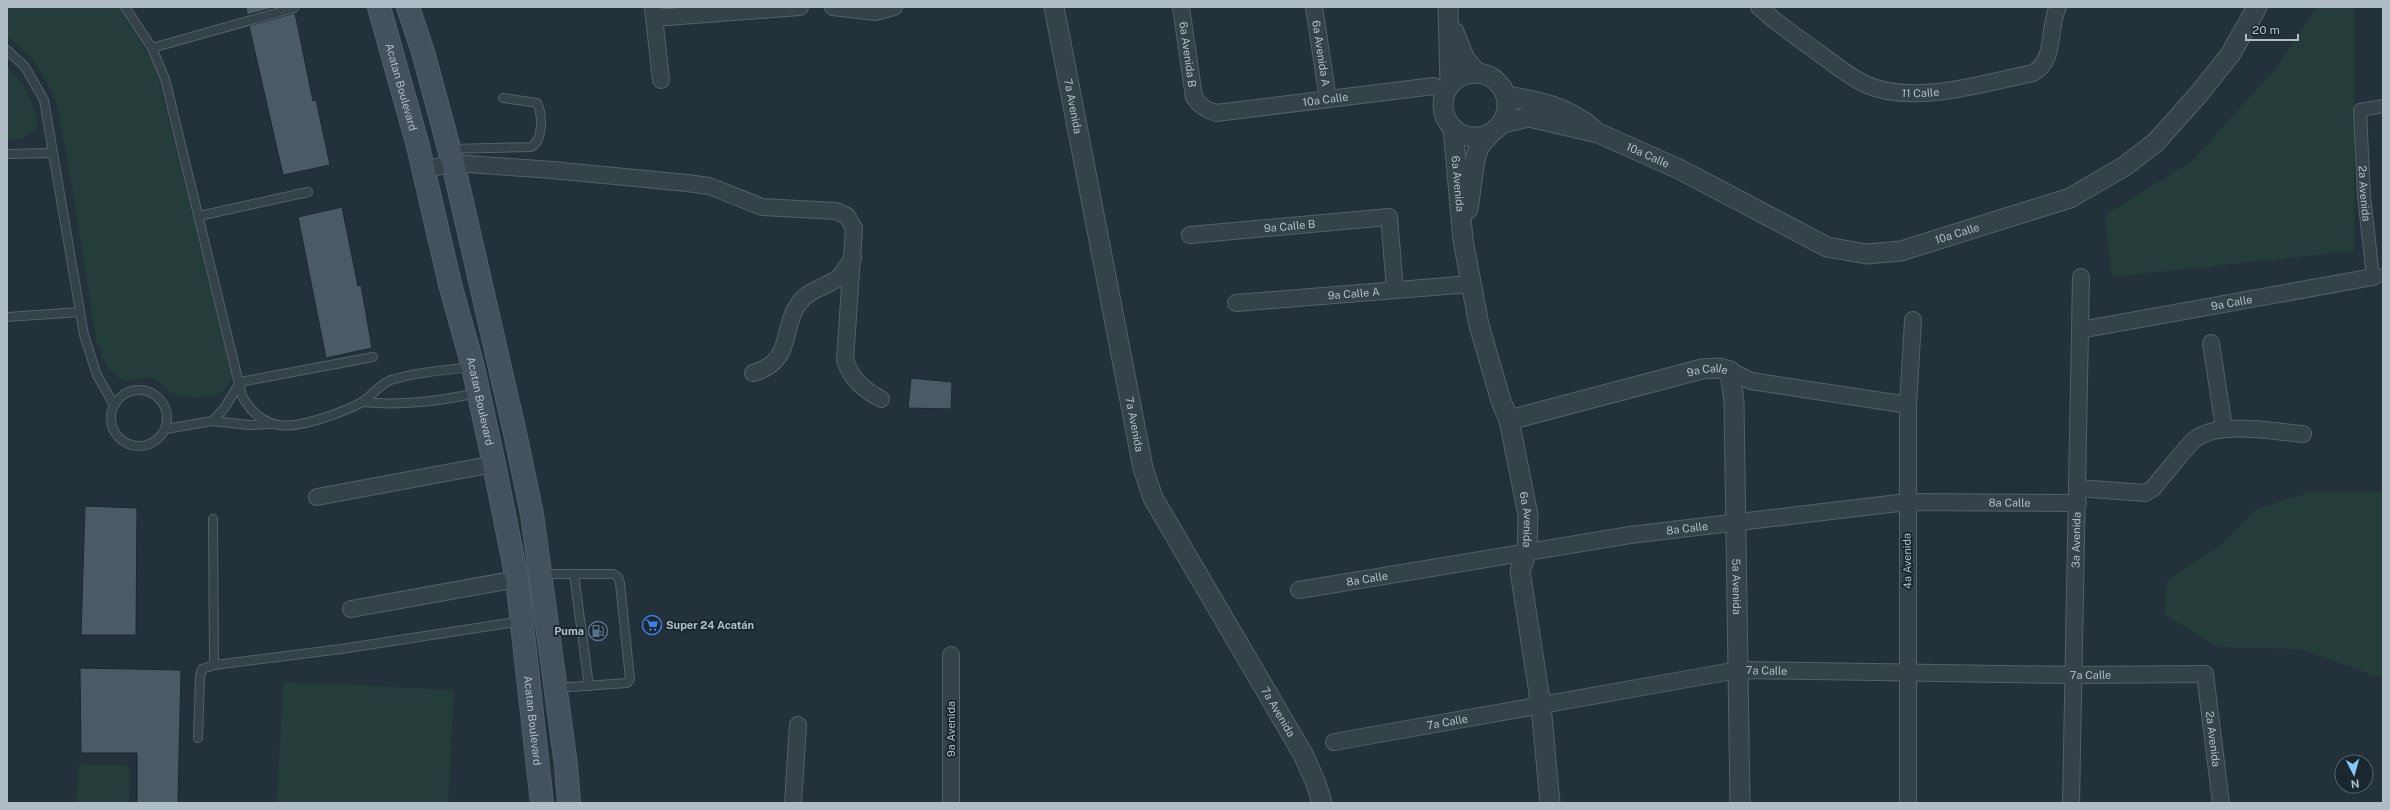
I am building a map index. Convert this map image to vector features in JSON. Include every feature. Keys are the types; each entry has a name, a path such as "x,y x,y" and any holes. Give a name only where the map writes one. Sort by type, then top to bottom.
{"main road":[{"name":"Acatan Boulevard","path":"379,7 424,170 494,464 517,579 523,621 542,803"},
{"path":"408,7 423,52 451,156 532,514 541,574 569,803"}],"street":[{"path":"661,80 653,12 800,7"},
{"path":"838,7 875,12 894,7"},
{"name":"7a Avenida","path":"1054,7 1143,468 1153,498 1303,754 1316,783 1322,803"},
{"name":"6a Avenida B","path":"1181,7 1194,96 1201,106 1216,113"},
{"name":"6a Avenida A","path":"1314,7 1328,99"},
{"name":"11 Calle","path":"1759,7 1843,71 1865,84 1888,92 1909,94 1976,85 2033,73 2047,60 2053,19 2058,7"},
{"name":"10a Calle","path":"1496,128 1529,117 1598,133 1679,169 1828,248 1867,254 1901,251 2070,198 2125,166 2156,142 2197,96 2230,55 2257,7"},
{"path":"1449,12 1465,59 1477,73"},
{"path":"1442,86 1467,74 1477,73 1495,80 1506,96 1507,110 1496,128 1470,137 1452,128 1444,111 1446,93 1442,86 1449,12"},
{"name":"10a Calle","path":"1216,113 1442,86"},
{"name":"10a Calle","path":"1506,96 1561,108 1583,120 1598,133"},
{"name":"2a Avenida","path":"2378,276 2364,196 2360,110 2383,106"},
{"name":"6a Avenida","path":"1452,128 1463,240 1471,284 1490,367 1510,420 1528,516 1527,551 1520,571 1541,706 1550,803"},
{"name":"6a Avenida","path":"1463,240 1475,160 1479,147 1496,128"},
{"path":"424,170 451,156 552,170 710,186 762,207 836,211 847,216 854,228 845,360 850,374 862,388 881,399"},
{"name":"9a Calle B","path":"1190,235 1389,217 1396,289"},
{"path":"753,373 762,371 776,361 788,338 792,318 799,303 806,295 838,277 853,258"},
{"name":"9a Calle","path":"2080,330 2378,276"},
{"name":"3a Avenida","path":"2071,803 2081,277"},
{"name":"9a Calle A","path":"1236,303 1471,284"},
{"name":"4a Avenida","path":"1908,803 1908,405 1913,320"},
{"path":"2211,343 2224,428"},
{"name":"9a Calle","path":"1510,420 1702,369 1719,368 1730,371 1752,381 1908,405"},
{"name":"5a Avenida","path":"1730,371 1734,402 1740,803"},
{"name":"8a Calle","path":"1299,590 1630,535 1907,502 2145,493 2152,490 2195,440 2209,432 2224,428 2303,434"},
{"path":"317,497 494,464"},
{"path":"351,609 517,579"},
{"name":"9a Avenida","path":"951,655 951,803"},
{"name":"7a Calle","path":"1334,742 1738,670 2074,676 2205,674"},
{"name":"2a Avenida","path":"2205,674 2221,803"},
{"path":"793,803 798,725"}],"lane":[{"path":"125,7 152,48 165,79 240,382 242,396 249,408 259,418 272,424"},
{"path":"152,48 294,8"},
{"path":"7,50 25,67 44,100 84,335 97,375 114,405"},
{"path":"451,156 531,148 537,144 539,138 537,103 503,98"},
{"path":"7,154 52,153"},
{"path":"199,216 308,192"},
{"path":"7,317 80,312"},
{"path":"212,421 224,409 240,382 373,357"},
{"path":"166,429 212,421 249,425 272,424 299,426 362,402 389,380 472,367"},
{"path":"141,389 152,392 160,399 166,408 168,419 166,429 160,438 142,446 123,441 111,425 114,405 121,396 130,391 141,389"},
{"path":"362,402 392,405 430,402 478,393"},
{"path":"213,519 214,665"},
{"path":"541,574 613,574 618,577 620,583 630,680 627,683 555,688"},
{"path":"574,574 589,686"},
{"path":"198,738 200,677 202,669 214,665 341,650 523,621"}],"green space":[{"path":"7,7 118,7 154,63 232,370 232,378 230,383 220,393 213,396 198,398 182,396 169,391 149,378 125,381 110,370 104,360 97,343 65,145 57,106 51,90 33,59 7,36"},
{"path":"2317,7 2354,7 2354,251 2112,277 2105,215 2192,161 2276,68"},
{"path":"7,67 24,87 32,103 35,111 37,129 22,138 7,141"},
{"path":"2311,492 2383,492 2383,676 2376,676 2299,649 2217,647 2164,614 2167,580 2217,548 2257,509"},
{"path":"283,682 454,690 448,803 277,803"},
{"path":"79,765 130,766 129,803 77,803"}],"building":[{"path":"246,7 277,7 247,15"},
{"path":"295,13 313,101 316,100 330,165 283,175 249,26"},
{"path":"342,207 358,286 361,285 372,348 326,358 298,217"},
{"path":"911,378 952,382 951,409 908,408"},
{"path":"85,506 137,508 136,635 81,635"},
{"path":"80,668 181,670 178,803 137,803 137,753 81,753"}],"place":[{"name":"Super 24 Acatán","path":"652,625"},
{"name":"Puma","path":"598,631"}]}
